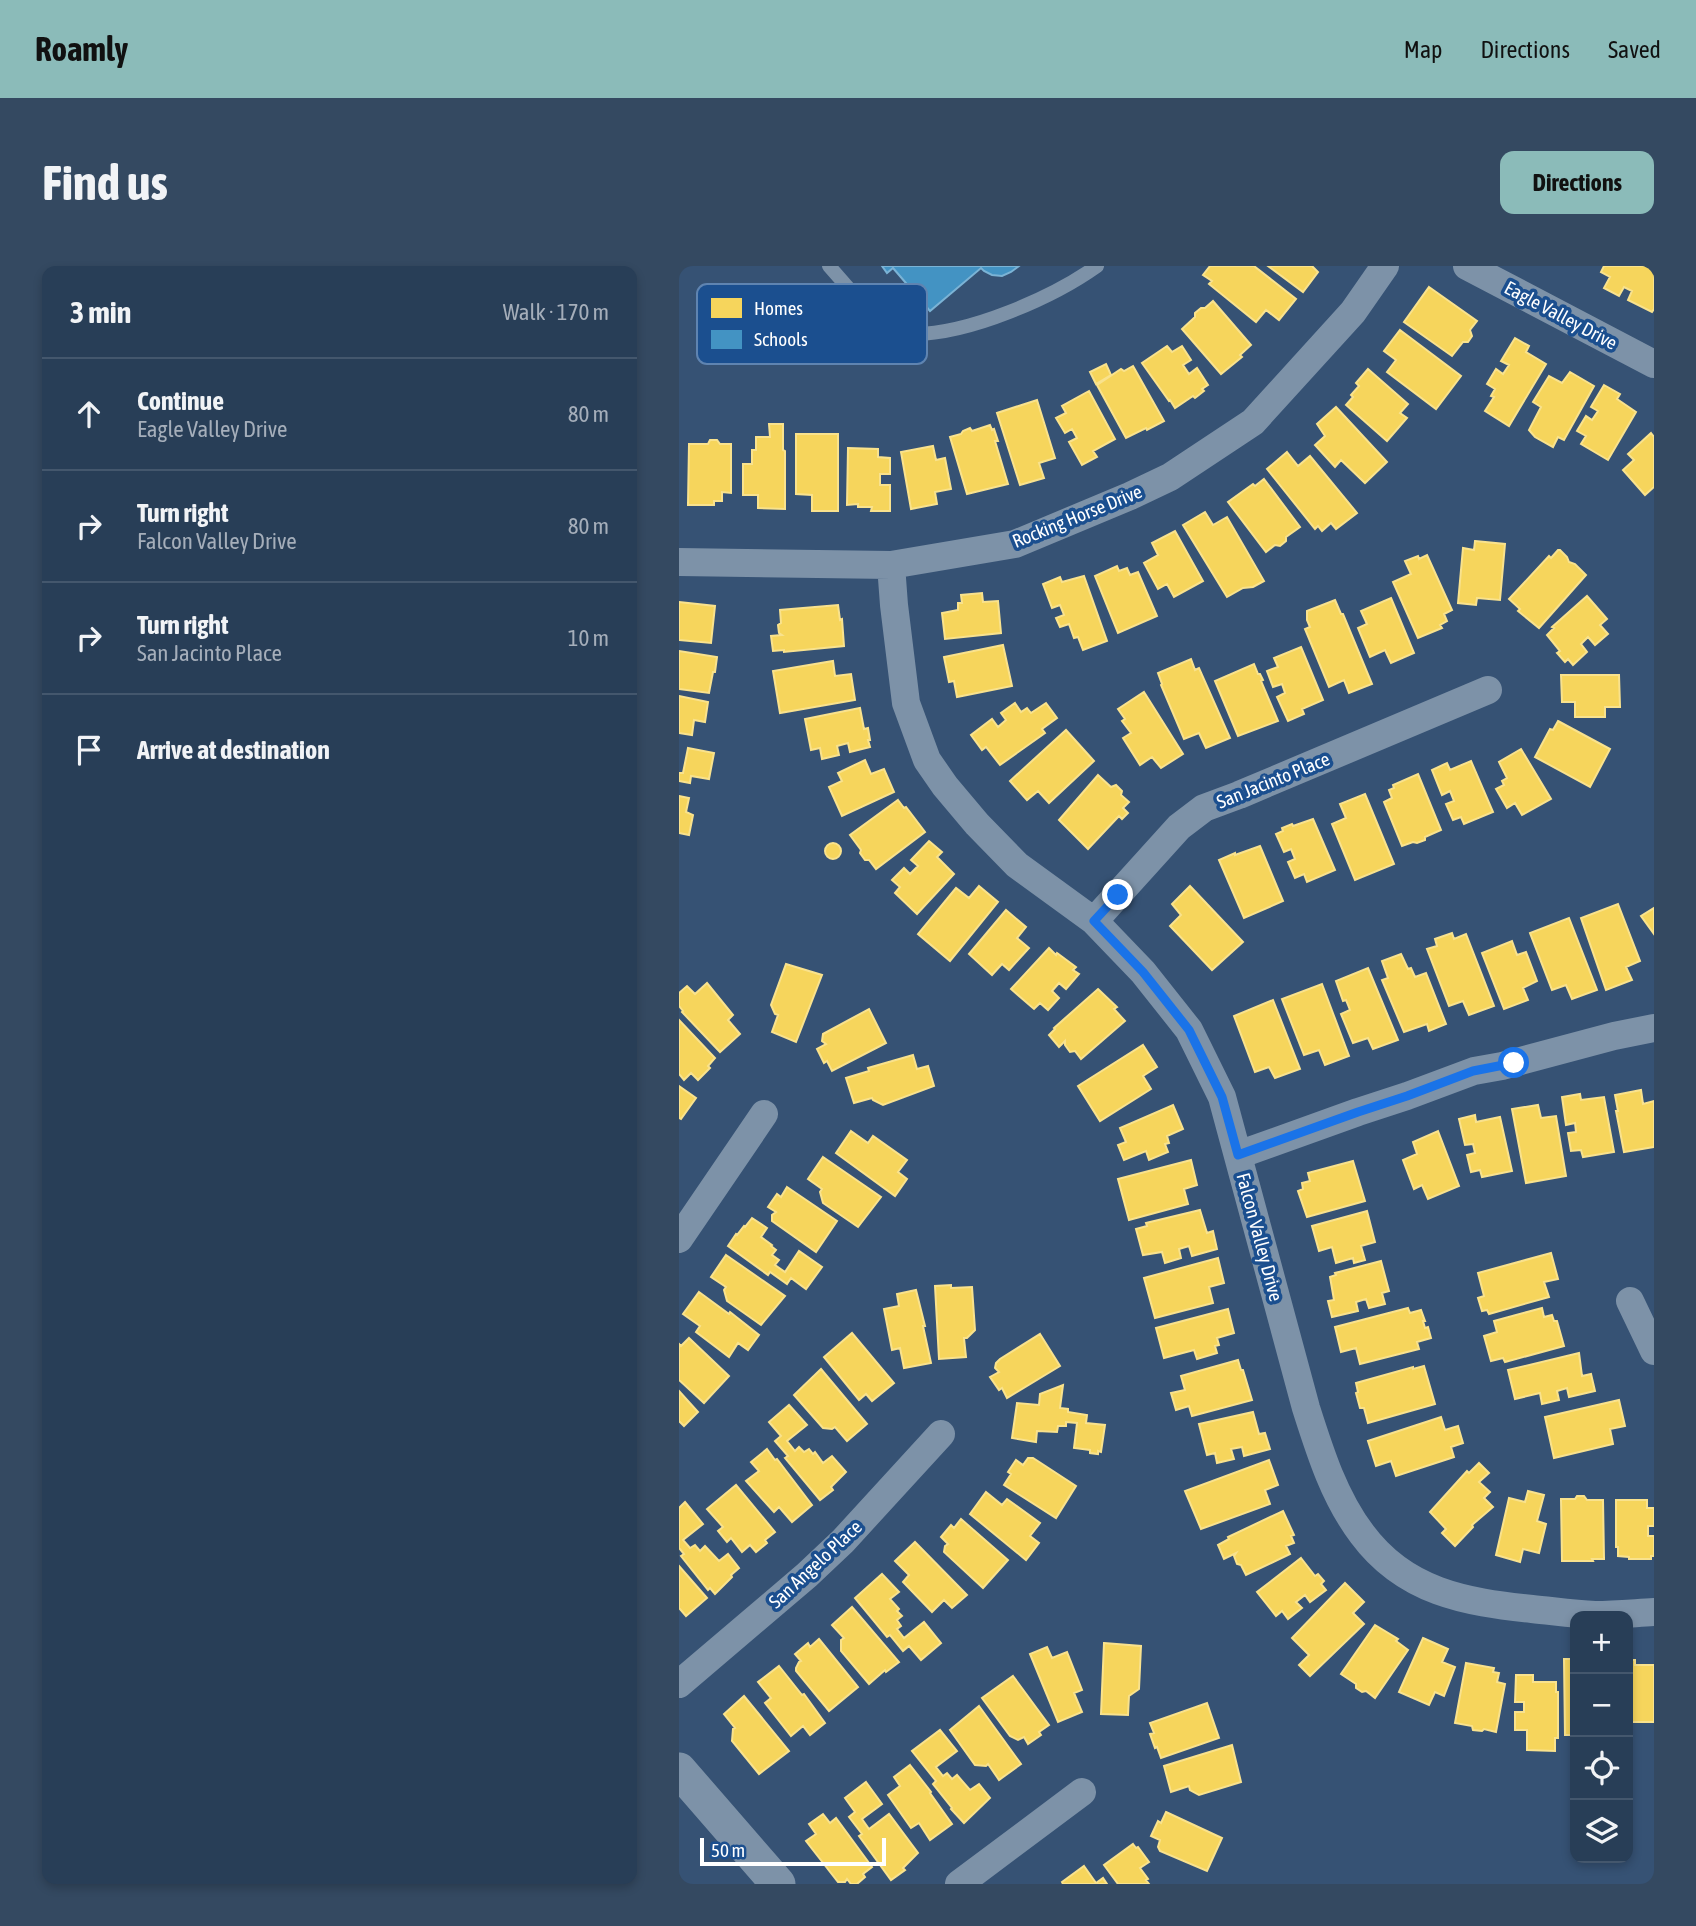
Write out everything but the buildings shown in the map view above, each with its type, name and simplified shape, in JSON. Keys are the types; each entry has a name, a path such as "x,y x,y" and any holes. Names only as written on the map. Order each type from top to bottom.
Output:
{"street":[{"name":"Rocking Horse Drive","path":"679,562 891,565 1015,544 1130,496 1170,477 1253,422 1353,312 1385,266"},
{"name":"Eagle Valley Drive","path":"1467,266 1654,364"},
{"name":"Falcon Valley Drive","path":"891,565 906,703 927,760 977,824 1017,864 1094,921 1143,972 1189,1030 1222,1097 1320,1454 1344,1505 1363,1536 1399,1570 1420,1583 1467,1600 1594,1615 1654,1612"},
{"name":"San Jacinto Place","path":"1094,921 1179,827 1204,807 1239,796 1488,690"},
{"path":"1238,1155 1473,1071 1654,1028"},
{"path":"679,1238 764,1114"},
{"path":"1630,1301 1654,1351"},
{"name":"San Angelo Place","path":"679,1684 843,1541 941,1434"},
{"path":"679,1770 778,1884"},
{"path":"959,1884 1081,1792"}],"lane":[{"path":"829,266 844,284"},
{"path":"927,332 964,327 1021,308 1097,266"}],"route":[{"path":"1118,895 1094,921 1143,972 1189,1030 1222,1097 1238,1155 1473,1071 1514,1063"}]}
